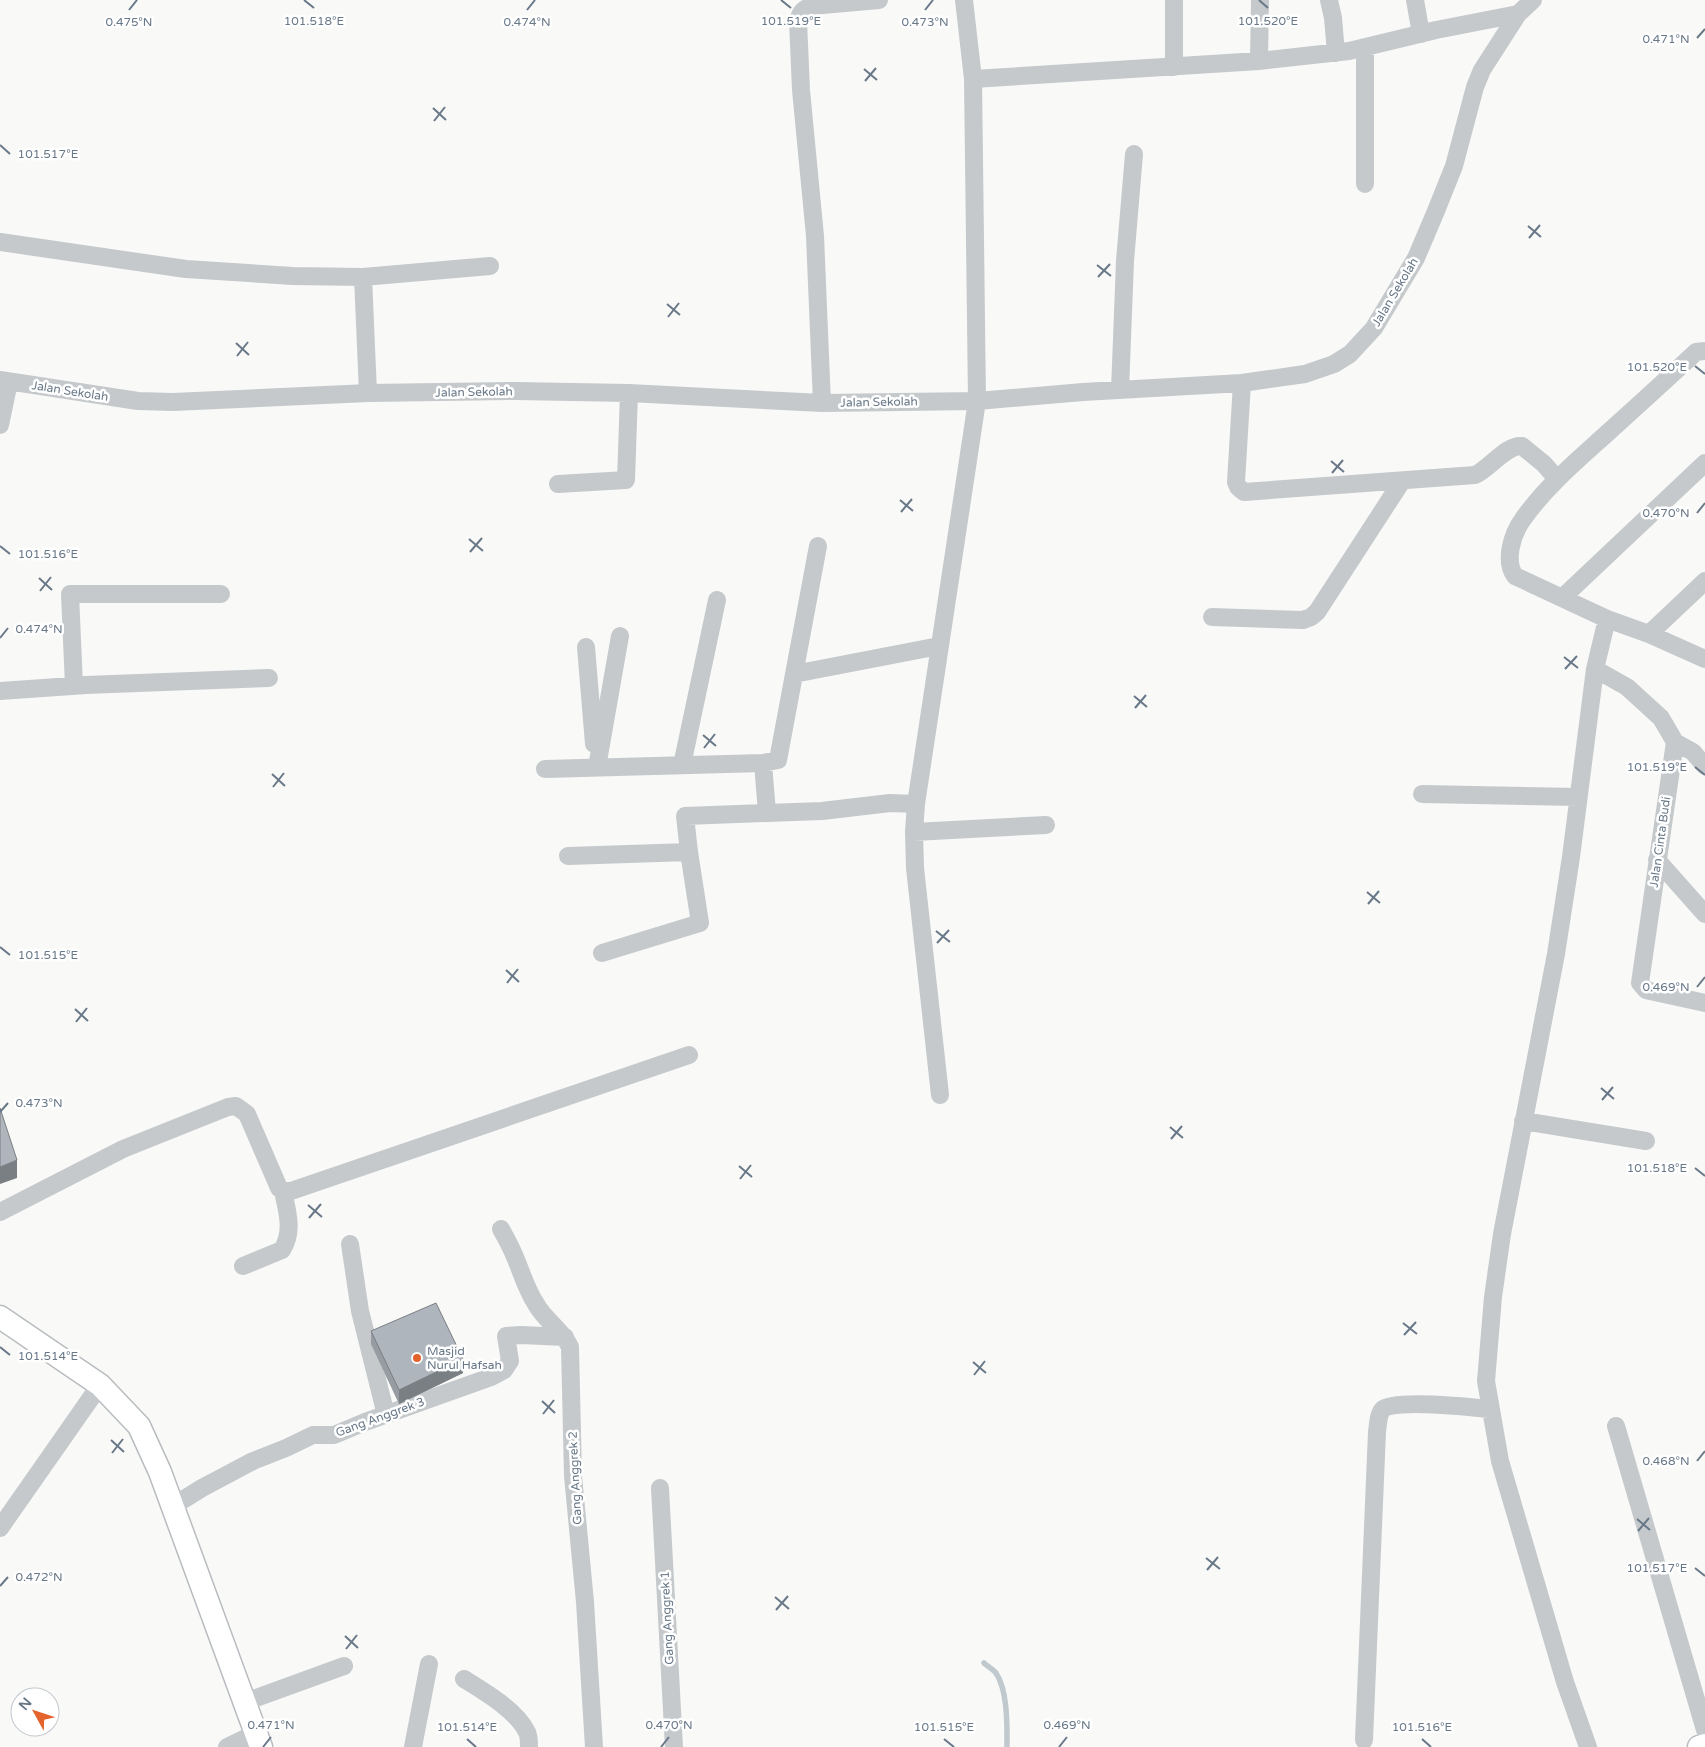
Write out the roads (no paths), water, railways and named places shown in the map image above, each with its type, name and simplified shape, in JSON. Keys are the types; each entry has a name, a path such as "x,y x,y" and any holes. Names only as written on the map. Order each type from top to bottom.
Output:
{"main road":[{"path":"0,1318 100,1385 139,1426 173,1506 259,1740"},
{"path":"1699,1747 1705,1745"}],"street":[{"path":"822,403 815,236 801,90 798,21 800,14 805,8 811,6 879,0"},
{"path":"940,1095 915,868 914,832 916,804 939,646 977,401 973,79 964,0"},
{"path":"1174,0 1174,67"},
{"path":"1259,61 1260,0"},
{"path":"1329,0 1333,18 1336,53"},
{"path":"1414,0 1421,34"},
{"name":"Jalan Sekolah","path":"4,381 138,401 173,402 368,393 516,391 629,393 822,403 977,401 1242,383 1306,374 1334,364 1350,354 1374,328 1416,258 1436,211 1454,166 1475,87 1482,70 1512,10 1533,0"},
{"path":"973,79 1259,61 1336,53 1421,34 1512,10"},
{"path":"1365,47 1365,184"},
{"path":"1120,390 1124,262 1134,154"},
{"path":"0,242 186,269 293,276 363,277 490,266"},
{"path":"363,277 368,393"},
{"path":"1705,351 1696,352 1557,479 1522,520 1516,531 1509,559 1510,569 1515,576 1607,619 1649,634 1705,659"},
{"path":"0,425 4,381"},
{"path":"1242,383 1236,482 1244,492 1475,475 1511,448 1518,445 1522,446 1544,464 1557,479"},
{"path":"558,484 626,480 629,393"},
{"path":"1562,598 1705,463"},
{"path":"1212,617 1303,620 1311,617 1317,612 1402,480"},
{"path":"545,769 763,763 778,760 818,546"},
{"path":"1649,634 1705,581"},
{"path":"74,686 70,594 221,594"},
{"path":"682,765 717,600"},
{"path":"1588,1747 1565,1682 1500,1460 1486,1381 1493,1297 1502,1234 1556,954 1571,857 1595,669 1607,619"},
{"path":"596,767 620,636"},
{"path":"794,674 939,646"},
{"path":"586,647 596,767"},
{"path":"1595,669 1627,687 1660,718 1675,742 1699,756 1705,766"},
{"path":"0,691 269,678"},
{"name":"Jalan Cinta Budi","path":"1675,742 1640,983 1646,990 1705,1002"},
{"path":"763,763 767,813"},
{"path":"1422,794 1578,798"},
{"path":"602,953 700,923 689,852 686,816 822,811 890,803 916,804"},
{"path":"914,832 1046,825"},
{"path":"568,856 689,852"},
{"path":"1657,860 1705,914"},
{"path":"283,1191 292,1191 311,1185 689,1055"},
{"path":"0,1212 123,1149 228,1107 236,1106 246,1114 279,1188 283,1191 290,1229 286,1245 282,1250 244,1266"},
{"path":"1523,1121 1646,1141"},
{"path":"501,1229 536,1305 548,1321 558,1328 565,1337"},
{"path":"350,1244 360,1311 386,1415"},
{"name":"Gang Anggrek 3","path":"173,1506 253,1461 313,1436 334,1435 491,1377 504,1370 510,1361 506,1336 521,1334 565,1337"},
{"name":"Gang Anggrek 2","path":"565,1337 570,1347 573,1476 585,1602 594,1747"},
{"path":"0,1528 100,1385"},
{"path":"1364,1740 1377,1432 1381,1411 1385,1408 1406,1404 1490,1408"},
{"path":"1616,1426 1705,1730"},
{"name":"Gang Anggrek 1","path":"660,1488 674,1747"},
{"path":"413,1747 430,1664"},
{"path":"245,1702 344,1666"},
{"path":"464,1679 487,1693 519,1720 528,1734 529,1747"},
{"path":"227,1747 259,1740"}],"waterway":[{"path":"984,1663 996,1673 1003,1689 1006,1709 1007,1747"}],"place":[{"name":"Masjid Nurul Hafsah","path":"417,1358"}]}
